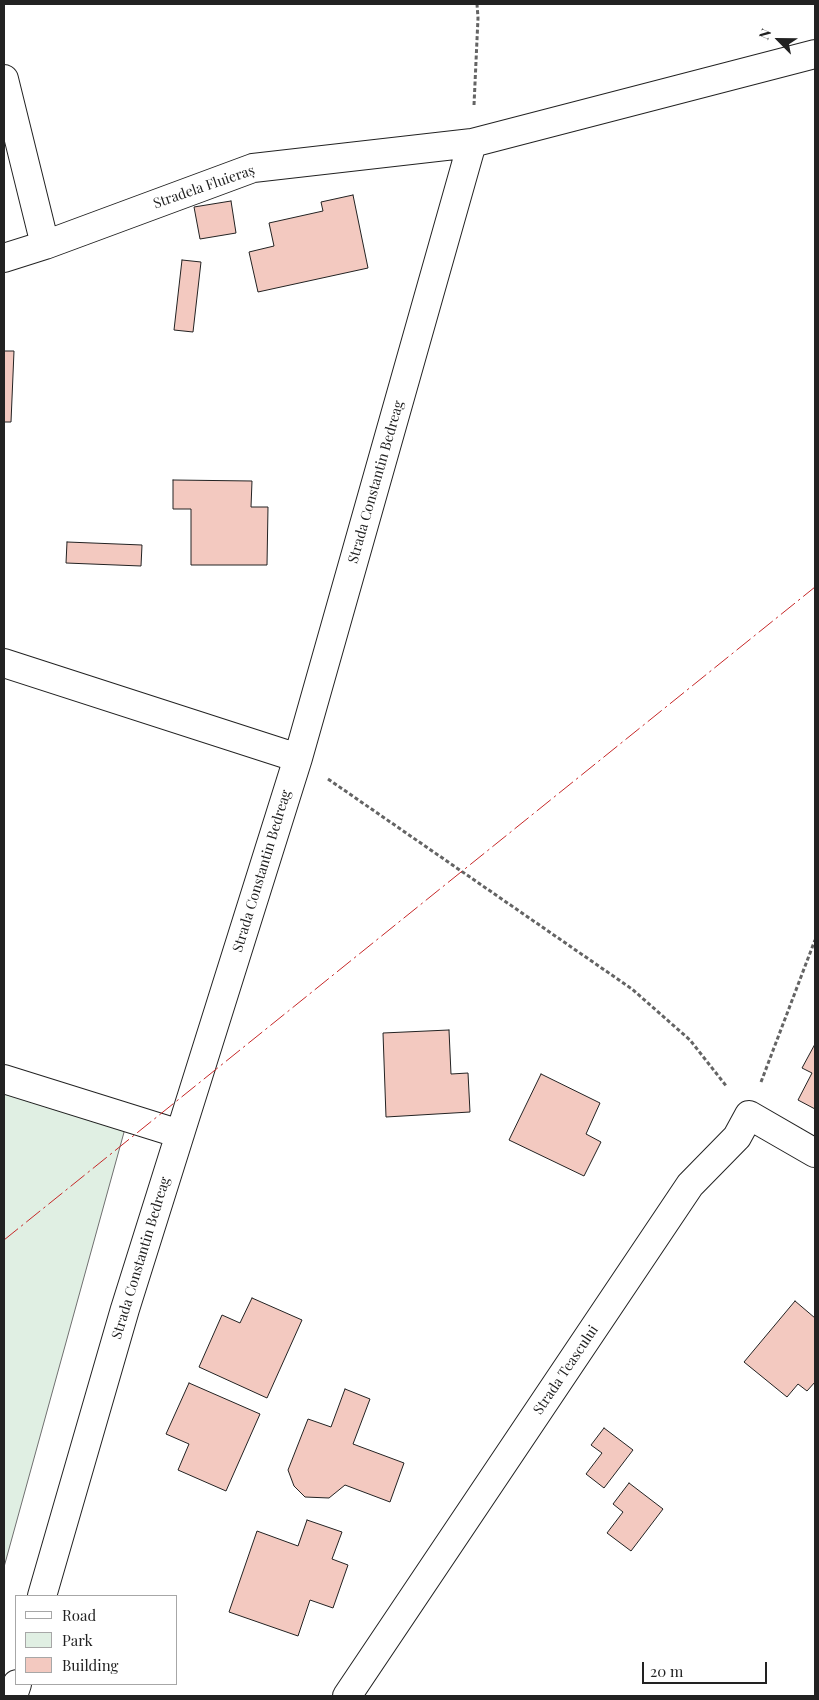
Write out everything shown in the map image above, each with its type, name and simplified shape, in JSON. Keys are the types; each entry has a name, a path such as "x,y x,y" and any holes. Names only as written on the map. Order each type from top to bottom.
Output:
{"street":[{"name":"Stradela Fluieraș","path":"4,258 45,245 253,168 472,143 815,54"},
{"path":"4,79 45,245"},
{"name":"Strada Constantin Bedreag","path":"42,1595 125,1310 298,758 472,143"},
{"path":"4,663 298,758"},
{"path":"4,1079 180,1134"},
{"path":"749,1115 815,1154"},
{"name":"Strada Teascului","path":"347,1696 690,1185 737,1137 749,1115"}],"path":[{"path":"472,143 478,18 477,4"},
{"path":"298,758 632,989 690,1040 749,1115"},
{"path":"749,1115 815,940"}],"green space":[{"path":"4,1091 126,1125 4,1567"}],"building":[{"path":"353,195 368,268 258,292 249,252 274,246 269,223 323,211 321,202"},
{"path":"231,201 236,233 200,239 194,207"},
{"path":"182,260 201,262 193,332 174,330"},
{"path":"4,351 14,351 11,422 4,422"},
{"path":"173,480 252,481 251,507 268,507 267,565 191,565 191,509 173,509"},
{"path":"67,542 142,545 141,566 66,563"},
{"path":"449,1030 451,1074 468,1073 470,1112 386,1117 383,1033"},
{"path":"815,1044 815,1109 798,1100 812,1073 802,1068"},
{"path":"541,1074 600,1103 586,1134 601,1142 584,1176 509,1140"},
{"path":"252,1298 302,1320 267,1398 199,1367 222,1315 240,1323"},
{"path":"795,1301 815,1318 815,1382 807,1391 798,1384 787,1397 744,1362"},
{"path":"189,1383 260,1414 226,1491 178,1470 189,1444 166,1434"},
{"path":"345,1389 370,1399 353,1444 404,1463 390,1502 345,1485 329,1498 305,1497 294,1486 288,1470 308,1419 331,1427"},
{"path":"604,1428 633,1450 604,1488 586,1474 602,1453 591,1445"},
{"path":"629,1483 663,1509 631,1551 607,1533 623,1512 613,1504"},
{"path":"307,1520 342,1532 332,1559 348,1565 333,1608 310,1600 298,1636 229,1612 257,1531 298,1546"}],"power":[{"path":"4,1240 815,587"}]}
